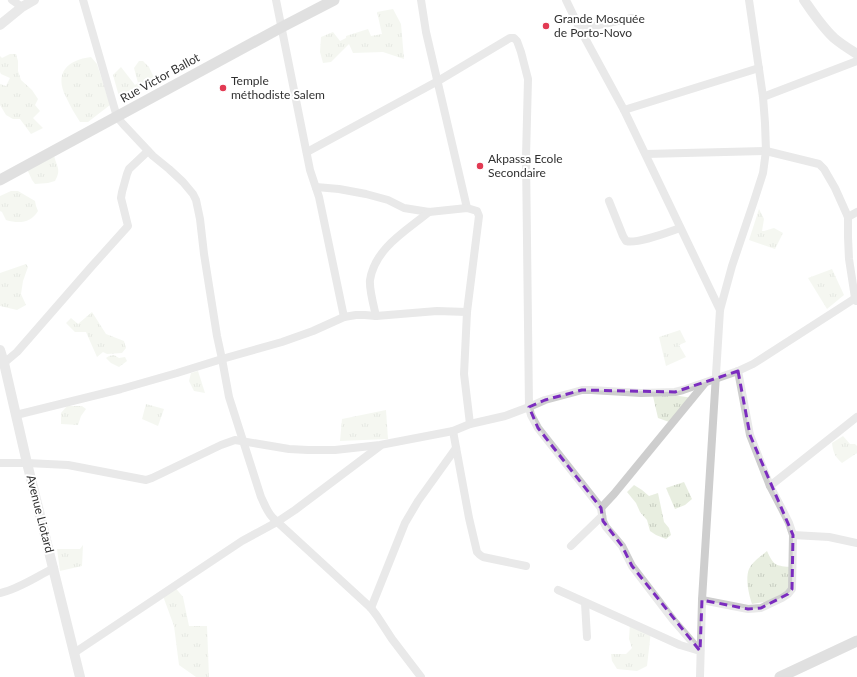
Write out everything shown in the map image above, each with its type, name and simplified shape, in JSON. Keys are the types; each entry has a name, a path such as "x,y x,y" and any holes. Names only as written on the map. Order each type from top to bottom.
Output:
{"main road":[{"name":"Rue Victor Ballot","path":"0,180 282,26 334,0"},
{"path":"780,677 857,641"}],"street":[{"path":"12,0 22,7"},
{"path":"0,25 22,7 34,0"},
{"path":"83,0 117,117 148,152 183,182 196,200 217,336 229,397 266,509 277,522 371,608 421,677"},
{"path":"276,0 310,170 319,197 344,317"},
{"path":"421,0 426,32 466,208"},
{"path":"566,0 646,154 720,310"},
{"path":"700,677 702,600 720,310 732,266 763,173 766,151 763,97 749,0"},
{"path":"804,0 832,37 857,54"},
{"path":"580,29 632,18"},
{"path":"307,152 438,81 510,38 514,38 517,41 522,52 528,79 526,165 529,407 531,415 538,428 602,512 603,521 606,527 622,546 632,566 674,621 700,651"},
{"path":"763,97 857,61"},
{"path":"624,110 759,68"},
{"path":"0,463 27,462 68,465 146,480 235,440 289,449 308,450 335,450 380,446 453,431 470,424 505,416 545,400 582,390 641,393 683,390 738,372 780,348 856,300 849,259 848,217 836,188 824,168 819,164 766,151 646,154"},
{"path":"4,364 17,352 128,226 121,198 125,180 129,169 148,152"},
{"path":"316,187 339,189 366,194 388,200 404,208 429,212 466,208 477,210 479,216 467,312 464,374 470,424"},
{"path":"609,201 626,241 630,242 656,237 680,228"},
{"path":"376,316 370,280 379,257 394,239 429,212"},
{"path":"848,217 857,212"},
{"path":"16,415 121,389 282,342 313,331 344,317 356,315 376,316 437,311 467,312"},
{"name":"Avenue Liotard","path":"0,350 80,677"},
{"path":"702,600 748,609 761,608 782,598 788,594 792,588 793,536 782,508 770,486 750,435 738,372"},
{"path":"571,546 602,512 614,494 706,383"},
{"path":"770,486 857,417"},
{"path":"453,431 469,518 478,552 483,557 526,566"},
{"path":"74,653 236,545 296,510 380,446"},
{"path":"371,608 405,523 418,501 456,448"},
{"path":"793,536 829,537 857,543"},
{"path":"0,593 15,588 54,568"},
{"path":"558,590 680,645 700,651"},
{"path":"585,602 587,637"}],"highlighted area":[{"path":"738,371 750,435 793,535 792,589 788,594 761,608 748,609 702,600 700,651 632,566 622,546 603,521 601,508 538,428 529,407 545,400 582,390 675,392"}],"green space":[{"path":"393,9 401,24 404,59 383,52 353,53 349,44 331,62 323,63 320,52 321,37 333,32 340,41 346,38 346,36 368,29 371,36 382,34 377,12"},
{"path":"10,54 16,54 18,71 21,80 32,90 38,99 35,105 40,111 33,118 43,128 31,134 20,119 13,119 6,115 0,105 0,84 6,86 10,78 1,74 0,72 0,56 2,58"},
{"path":"91,57 97,64 110,105 88,122 80,122 69,104 63,89 61,81 62,75 65,69 75,61"},
{"path":"139,61 143,61 149,67 156,82 120,100 113,75 121,67 135,85 138,83 134,68"},
{"path":"54,155 58,168 55,181 35,184 27,169"},
{"path":"11,191 18,191 35,201 38,211 32,218 24,222 6,220 0,211 0,196"},
{"path":"759,209 764,219 762,231 774,228 783,233 775,249 749,240"},
{"path":"26,264 28,267 23,281 21,294 26,305 17,310 0,306 0,273"},
{"path":"832,269 844,295 827,309 808,278"},
{"path":"92,312 106,334 124,341 126,348 122,353 107,354 103,352 97,357 86,332 75,332 66,323 71,318 78,324"},
{"path":"680,330 686,342 679,345 686,357 666,366 659,337"},
{"path":"114,355 119,358 125,357 127,361 119,367 111,363 106,358"},
{"path":"198,371 205,393 194,391 189,381 191,373"},
{"path":"652,392 693,398 672,423 658,418"},
{"path":"146,404 164,409 158,426 142,419"},
{"path":"67,406 82,406 86,409 81,416 78,425 61,424 61,413"},
{"path":"386,410 388,439 340,441 342,419"},
{"path":"843,436 850,444 855,444 857,446 857,453 842,463 835,454 832,443"},
{"path":"684,482 692,499 685,505 675,509 666,488"},
{"path":"634,485 649,496 658,493 664,522 669,528 671,535 666,539 650,531 647,520 627,492"},
{"path":"83,545 82,566 60,571 57,549 80,549"},
{"path":"767,551 776,564 792,567 792,589 769,601 752,604 747,577 749,569 757,559"},
{"path":"174,586 183,597 189,626 207,626 209,677 196,677 179,665 174,626 163,596"},
{"path":"630,623 651,631 647,666 637,671 617,669 612,661 611,654 626,654 632,648 629,639"}],"place":[{"name":"Grande Mosquée de Porto-Novo","path":"546,26"},
{"name":"Temple méthodiste Salem","path":"223,88"},
{"name":"Akpassa Ecole Secondaire","path":"480,166"}]}
